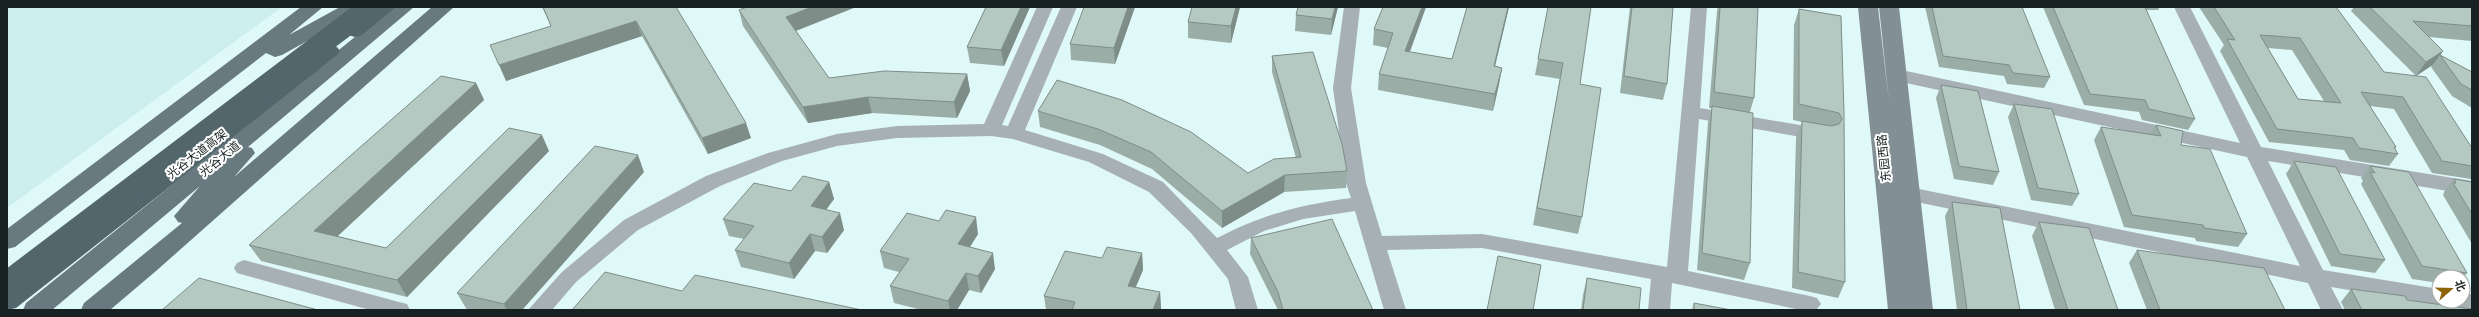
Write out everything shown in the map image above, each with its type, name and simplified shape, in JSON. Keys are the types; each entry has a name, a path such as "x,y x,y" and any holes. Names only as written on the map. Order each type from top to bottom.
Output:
{"highway":[{"name":"光谷大道高架","path":"7,282 370,7"},
{"name":"光谷大道高架","path":"7,302 386,7"}],"main road":[{"path":"7,241 314,7"},
{"path":"194,98 355,7"},
{"path":"7,289 65,244 355,7"},
{"name":"光谷大道","path":"35,310 404,7"},
{"path":"93,310 444,7"},
{"name":"东园西路","path":"1868,7 1900,310"},
{"name":"东园西路","path":"1889,7 1921,310"},
{"path":"122,286 302,91"}],"street":[{"path":"991,130 1045,7"},
{"path":"1014,133 1069,7"},
{"path":"1352,7 1342,88 1356,183 1395,310"},
{"path":"1660,310 1669,274 1690,112 1699,7"},
{"path":"2182,7 2332,310"},
{"path":"1896,75 2254,152 2472,188"},
{"path":"1690,112 1825,136"},
{"path":"539,310 569,277 631,225 713,181 775,157 837,140 897,132 991,130 1014,133 1096,158 1156,187 1198,228 1238,277 1247,310"},
{"path":"1909,194 2316,277 2431,296"},
{"path":"1214,248 1257,226 1302,212 1362,203"},
{"path":"1374,243 1482,241 1669,274 1810,304"},
{"path":"244,268 399,310"}],"shaded area":[{"path":"7,7 282,7 7,208"}],"building":[{"path":"543,7 676,7 746,123 702,138 636,21 499,65 490,45 551,26"},
{"path":"747,7 812,7 786,17 829,78 884,71 967,74 954,102 868,97 803,107 739,10"},
{"path":"986,7 1021,7 1001,50 967,47"},
{"path":"1084,7 1128,7 1114,48 1070,44"},
{"path":"1192,7 1236,7 1231,26 1188,22"},
{"path":"1298,7 1335,7 1332,19 1296,15"},
{"path":"1383,7 1422,7 1405,51 1452,59 1467,7 1508,7 1494,66 1502,68 1495,94 1379,74 1393,33 1374,29"},
{"path":"1548,7 1591,7 1580,84 1601,88 1582,217 1537,208 1563,63 1538,59"},
{"path":"1632,7 1673,7 1667,84 1624,76"},
{"path":"1720,7 1758,7 1754,98 1714,92"},
{"path":"1932,7 2022,7 2050,77 2013,73 2009,65 1943,56"},
{"path":"2053,7 2145,7 2195,119 2149,109 2145,100 2090,94"},
{"path":"2214,7 2336,7 2384,72 2426,77 2472,148 2472,166 2442,161 2403,97 2361,92 2396,147 2394,147 2398,154 2359,148 2353,138 2277,129 2227,39 2235,40","holes":["2260,35 2300,38 2341,103 2298,99"]},
{"path":"2370,7 2472,7 2472,26 2413,21 2443,51 2426,62"},
{"path":"1799,9 1841,16 1844,112 1845,282 1798,272 1802,121 1831,126 1839,124 1842,119 1839,113 1799,104"},
{"path":"1313,52 1342,144 1347,171 1285,175 1222,211 1151,152 1098,129 1038,111 1057,80 1122,100 1191,132 1248,173 1274,159 1301,157 1272,56"},
{"path":"2440,55 2472,72 2472,90 2461,84"},
{"path":"441,76 476,83 314,231 386,248 509,128 542,135 397,280 249,245"},
{"path":"1941,85 1978,91 1999,172 1959,166"},
{"path":"2014,104 2052,109 2079,194 2038,188"},
{"path":"1712,106 1753,113 1750,263 1702,253"},
{"path":"2156,125 2183,131 2181,145 2210,149 2247,234 2204,228 2203,225 2132,215 2101,127 2161,136"},
{"path":"595,146 638,155 504,304 457,293"},
{"path":"2294,161 2336,167 2385,260 2340,254"},
{"path":"2370,166 2409,172 2465,269 2441,269 2422,266 2370,172 2375,173"},
{"path":"803,176 829,182 811,206 840,213 822,237 810,234 789,263 735,250 754,226 723,219 754,183 791,191"},
{"path":"2454,179 2472,182 2472,214 2453,183 2456,183"},
{"path":"1952,202 2000,208 2020,310 1967,310"},
{"path":"946,210 976,217 958,244 993,253 978,276 966,273 948,301 890,286 909,259 880,251 907,213 939,221"},
{"path":"1332,219 1373,310 1283,310 1278,292 1251,238"},
{"path":"2039,222 2089,228 2118,310 2068,310"},
{"path":"1107,247 1142,253 1128,286 1160,292 1153,310 1072,310 1075,302 1044,296 1065,251 1102,258"},
{"path":"2137,250 2264,268 2285,310 2160,310"},
{"path":"1498,256 1541,265 1533,310 1487,310"},
{"path":"605,272 682,291 695,275 862,310 572,310"},
{"path":"199,278 318,310 162,310"},
{"path":"1587,278 1641,288 1639,310 1583,310"},
{"path":"2351,289 2405,296 2407,300 2431,303 2431,309 2472,309 2472,310 2362,310"},
{"path":"1694,303 1731,310 1694,310"}]}
